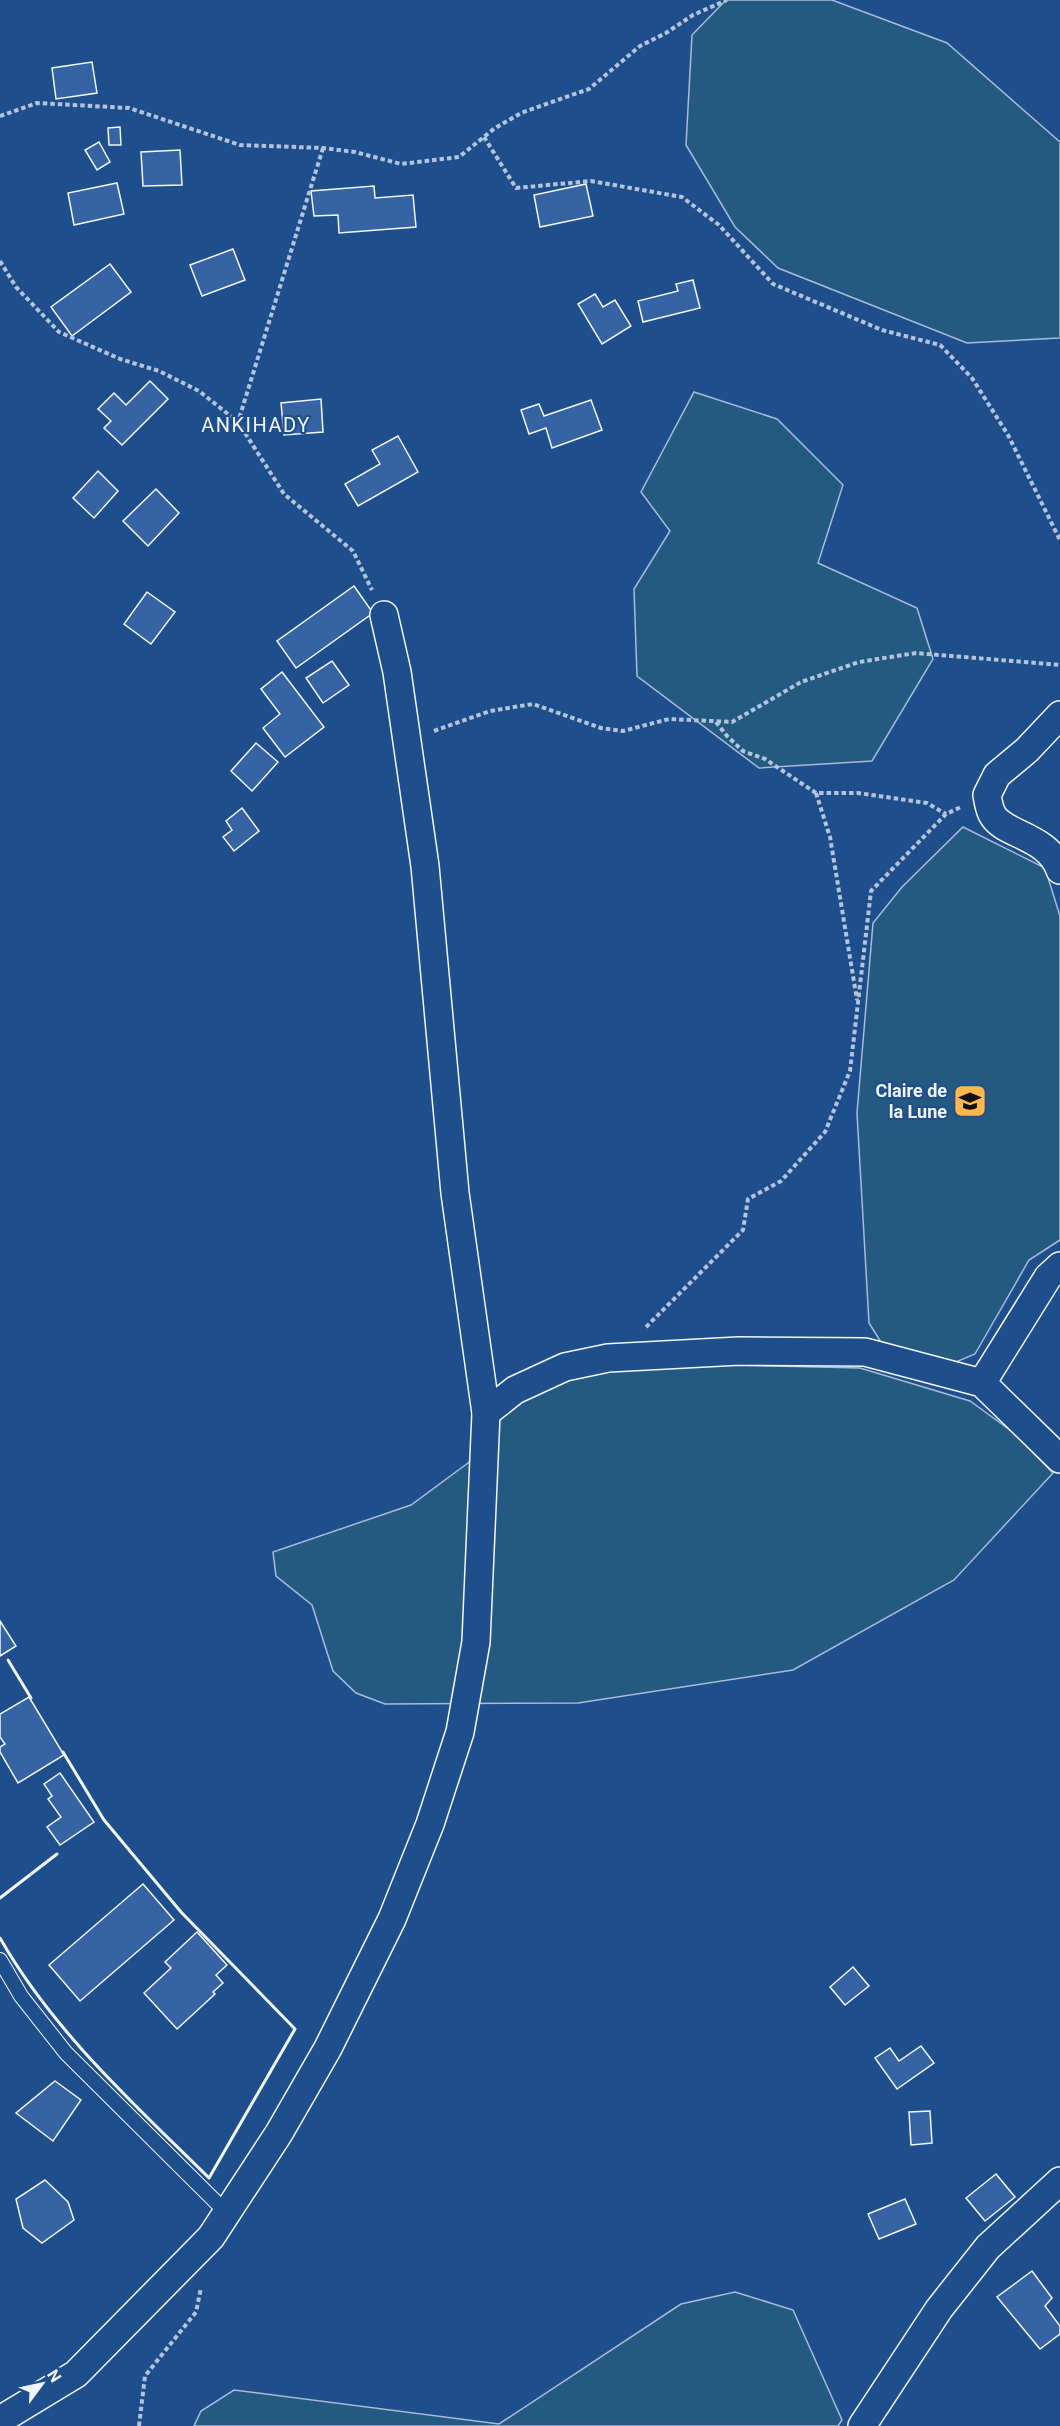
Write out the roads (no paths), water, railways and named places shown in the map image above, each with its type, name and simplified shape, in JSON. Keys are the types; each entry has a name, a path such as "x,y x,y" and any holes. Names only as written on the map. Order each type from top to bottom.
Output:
{"street":[{"path":"0,2420 76,2374 210,2237 279,2133 322,2058 392,1919 430,1824 460,1732 476,1642 486,1413 455,1193 425,866 398,672 384,615"},
{"path":"1060,715 1027,750 997,775 987,795 992,816 1038,843 1056,858 1060,870"},
{"path":"982,1383 1048,1277 1060,1266"},
{"path":"486,1413 515,1390 565,1367 620,1357 739,1350 865,1352 982,1383 1060,1459"},
{"path":"862,2426 939,2309 988,2247 1060,2181"}],"lane":[{"path":"0,1960 21,1996 66,2053 226,2212"}],"place":[{"name":"Claire de la Lune","path":"970,1101"}],"district":[{"name":"ANKIHADY","path":"256,425"}]}
